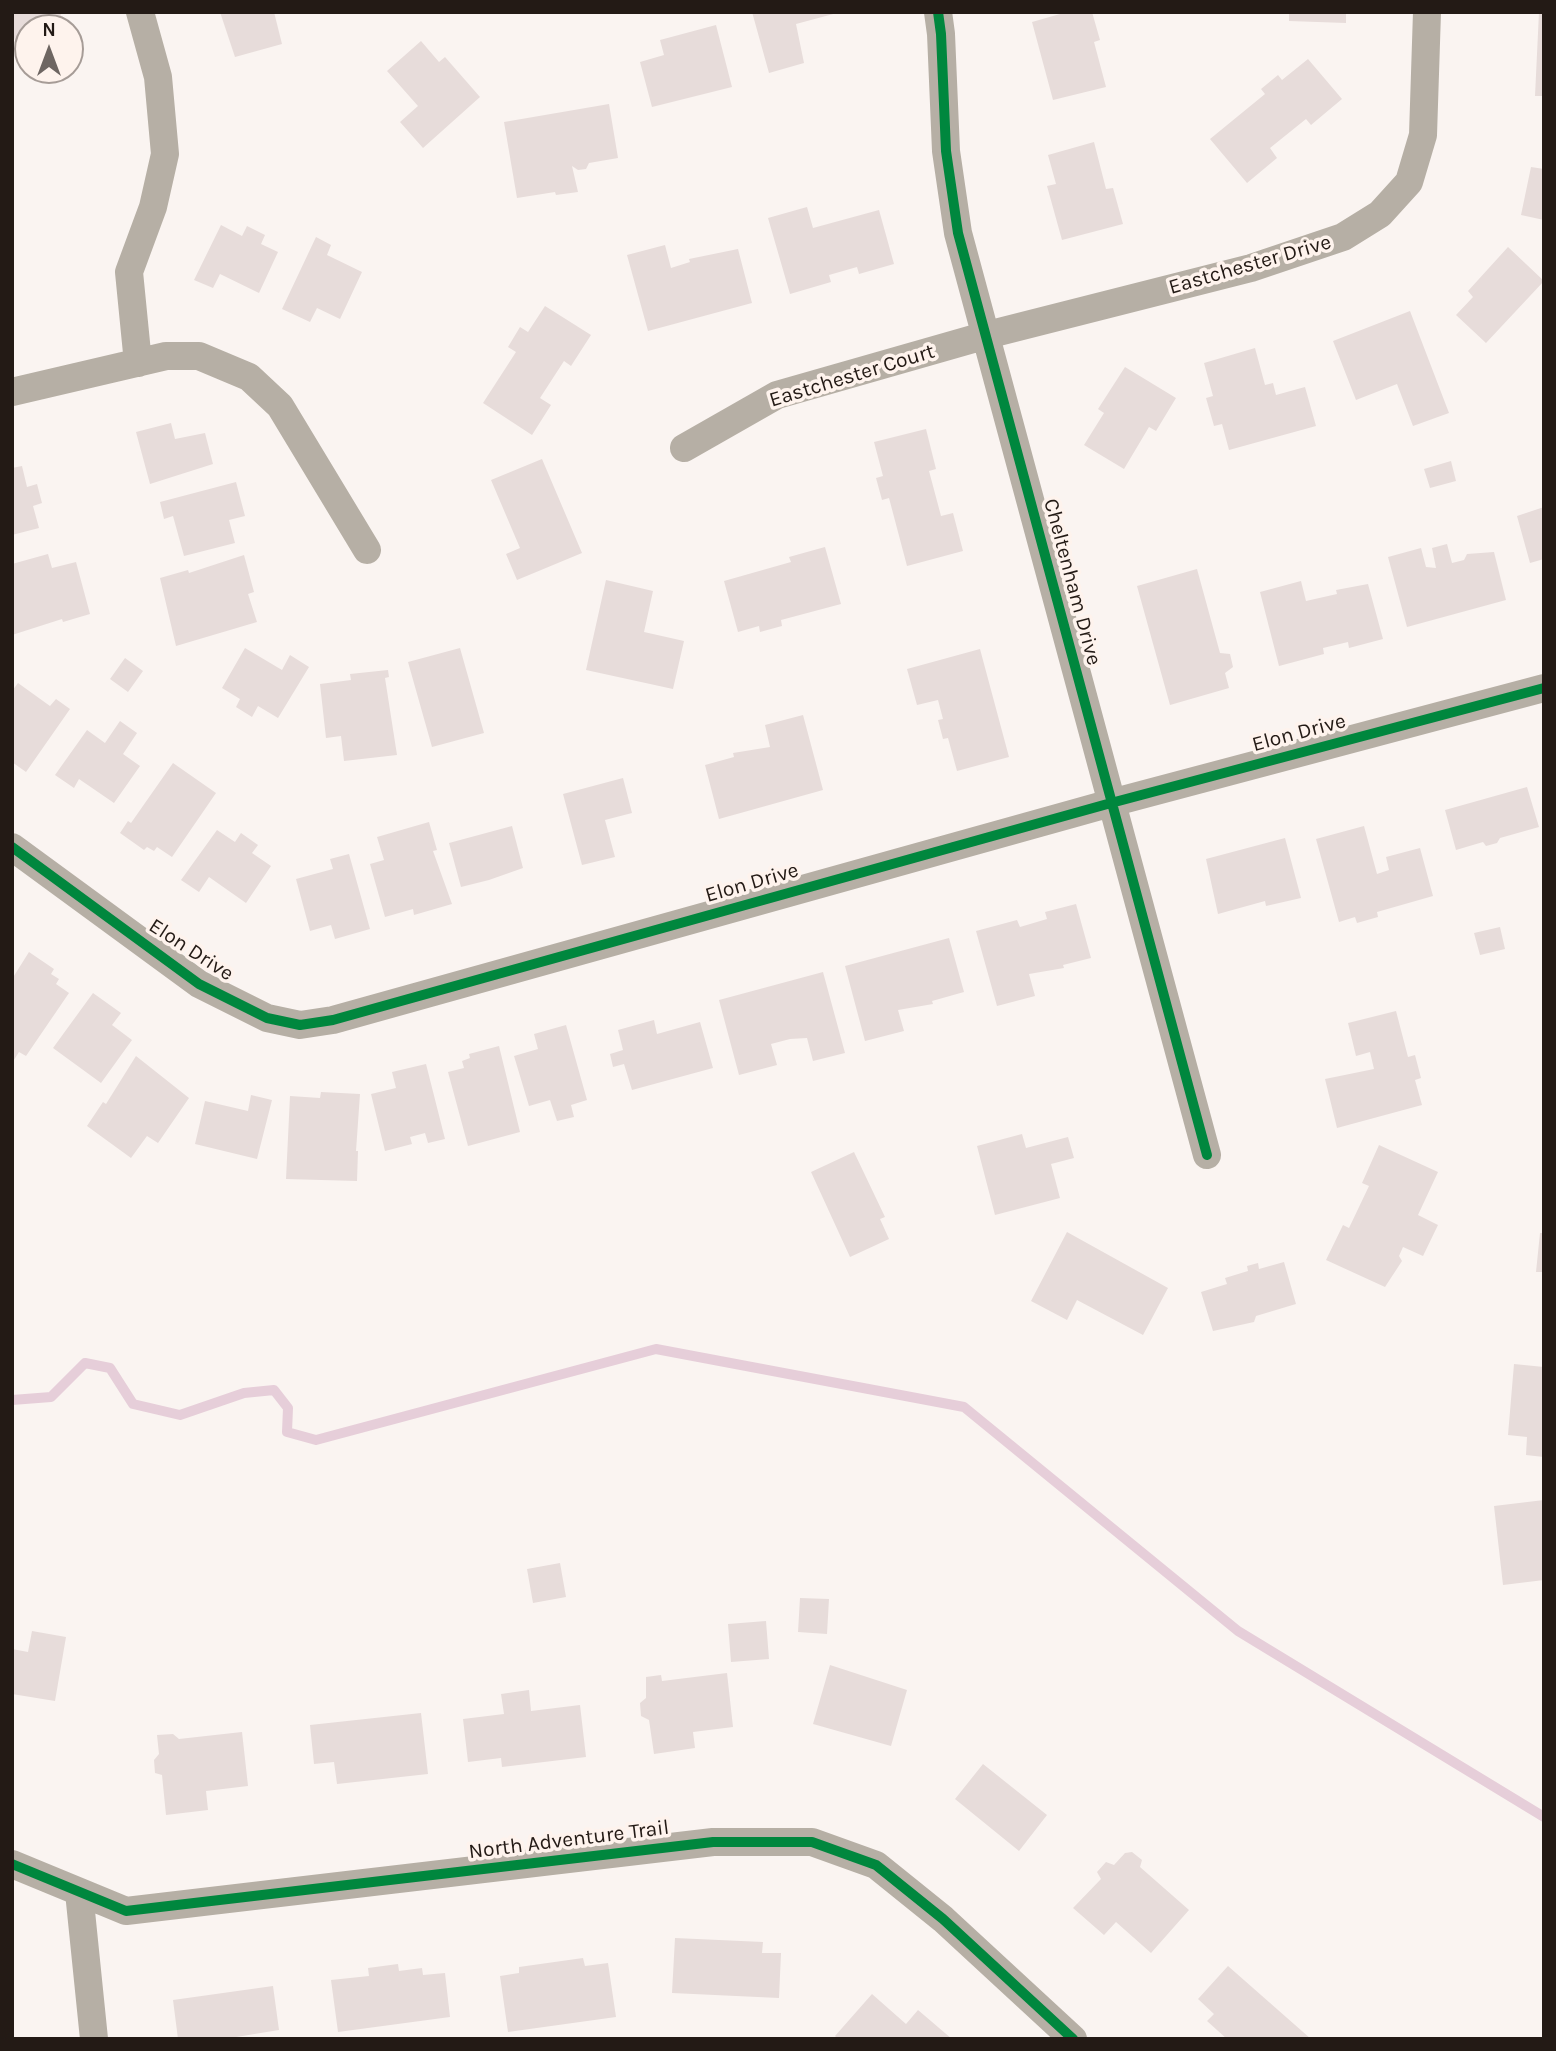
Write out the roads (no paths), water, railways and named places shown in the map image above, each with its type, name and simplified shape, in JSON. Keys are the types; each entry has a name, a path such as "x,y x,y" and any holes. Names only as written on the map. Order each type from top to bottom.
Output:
{"street":[{"path":"138,363 129,272 153,207 165,154 158,77 140,12"},
{"name":"Cheltenham Drive","path":"938,12 946,151 956,219 1207,1155"},
{"name":"Eastchester Drive","path":"987,335 1251,268 1343,237 1380,214 1409,182 1423,135 1427,12"},
{"name":"Eastchester Court","path":"684,448 777,395 987,335"},
{"path":"12,392 166,356 199,356 249,377 280,406 367,550"},
{"name":"Elon Drive","path":"12,847 199,984 267,1017 300,1025 333,1020 1111,803 1544,688"},
{"name":"North Adventure Trail","path":"12,1864 126,1911 713,1842 812,1842 876,1865 943,1919 1073,2039"},
{"path":"79,1892 94,2039"}],"waterway":[{"path":"12,1400 51,1397 85,1363 110,1368 133,1404 180,1415 244,1393 274,1390 288,1408 287,1432 316,1440 656,1349 964,1407 1238,1631 1544,1817"}]}
